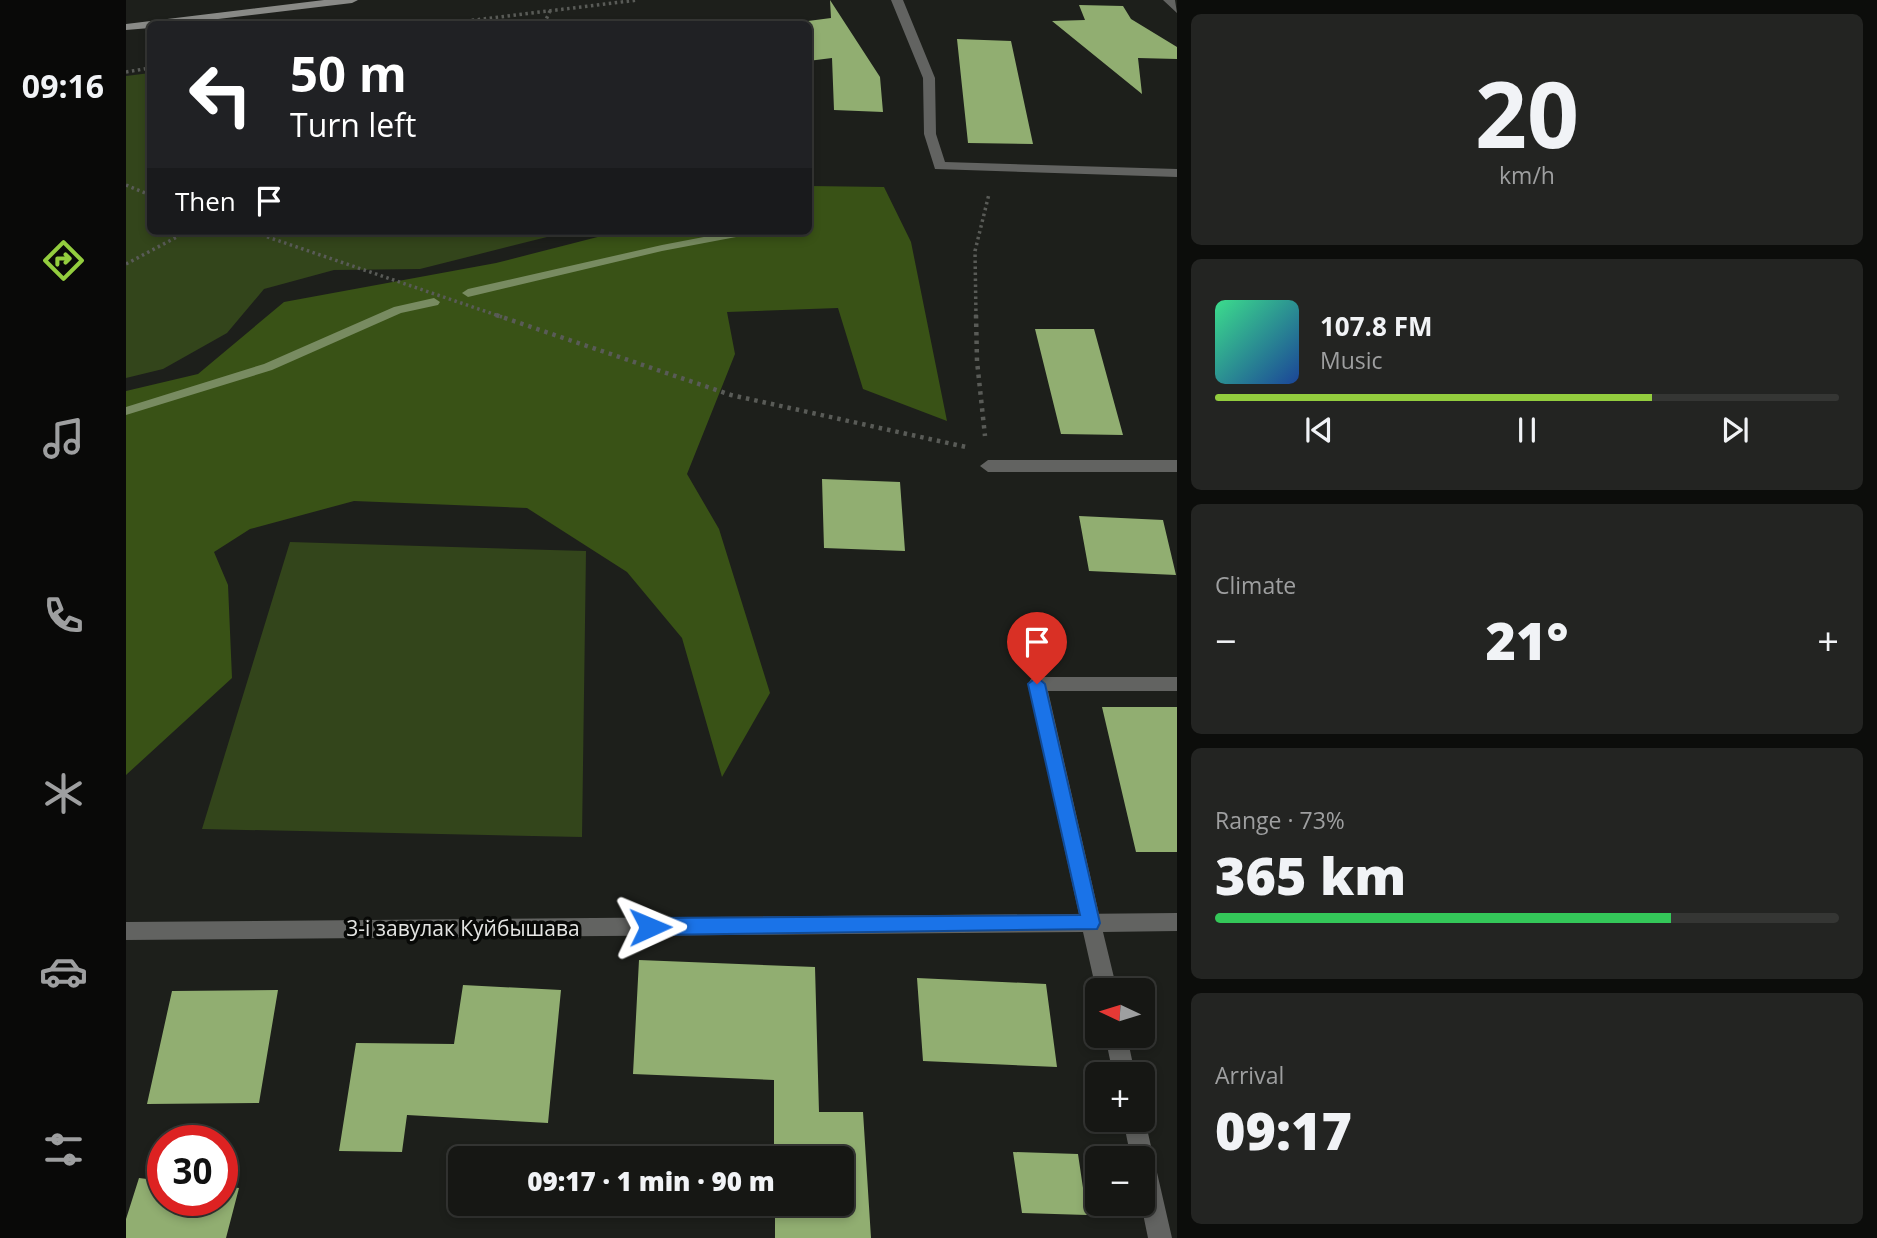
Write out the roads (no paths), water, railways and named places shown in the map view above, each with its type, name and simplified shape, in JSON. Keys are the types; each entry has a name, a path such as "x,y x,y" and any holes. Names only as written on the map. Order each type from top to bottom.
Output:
{"main road":[{"path":"176,21 352,0"},
{"path":"126,27 147,24"}],"street":[{"path":"897,0 929,78 930,134 940,166 995,170 1177,173"},
{"path":"1169,0 1177,10"},
{"path":"988,459 1177,466"},
{"path":"1102,978 1037,684 1177,684"},
{"name":"3-і завулак Куйбышава","path":"126,931 1177,922"},
{"path":"1155,1215 1160,1238"}],"waterway":[{"path":"468,293 662,248 731,235"},
{"path":"126,411 268,367 398,310 434,302"}]}
